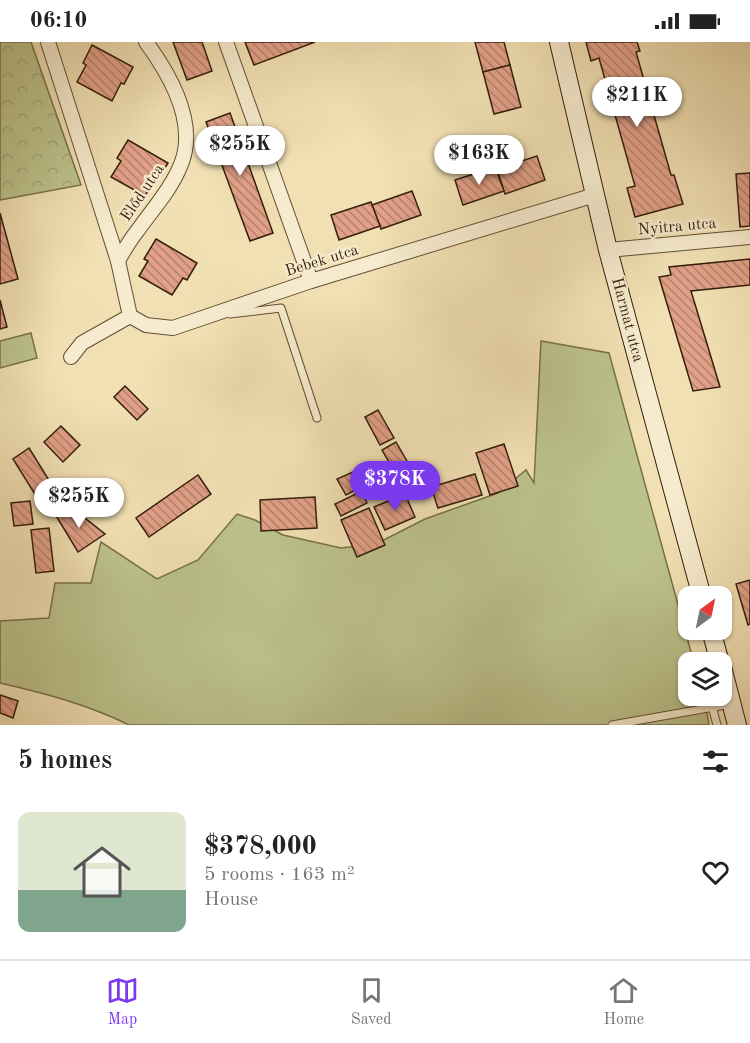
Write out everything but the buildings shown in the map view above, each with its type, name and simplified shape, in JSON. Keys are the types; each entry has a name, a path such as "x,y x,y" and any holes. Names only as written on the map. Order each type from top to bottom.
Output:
{"street":[{"name":"Előd utca","path":"48,42 118,261 130,316"},
{"name":"Előd utca","path":"118,261 169,187 180,168 186,147 186,122 180,104 158,58 146,42"},
{"path":"226,42 311,282"},
{"name":"Harmat utca","path":"559,42 608,250 699,586"},
{"name":"Bebek utca","path":"130,316 146,325 173,327 595,195"},
{"name":"Nyitra utca","path":"608,250 750,237"},
{"path":"71,357 82,343 130,316"},
{"path":"732,704 737,725"}],"lane":[{"path":"201,318 281,308 317,418"},
{"path":"612,725 712,706 717,725"}],"green space":[{"path":"0,42 31,42 81,185 0,200"},
{"path":"31,333 37,358 0,368 0,341"},
{"path":"541,341 609,353 678,605 678,640 688,640 691,652 678,652 678,706 706,706 709,725 129,725 66,700 0,683 0,621 49,618 55,583 91,583 101,542 157,579 198,560 237,514 255,520 283,535 341,548 376,544 425,519 498,493 526,470 534,483"}]}
